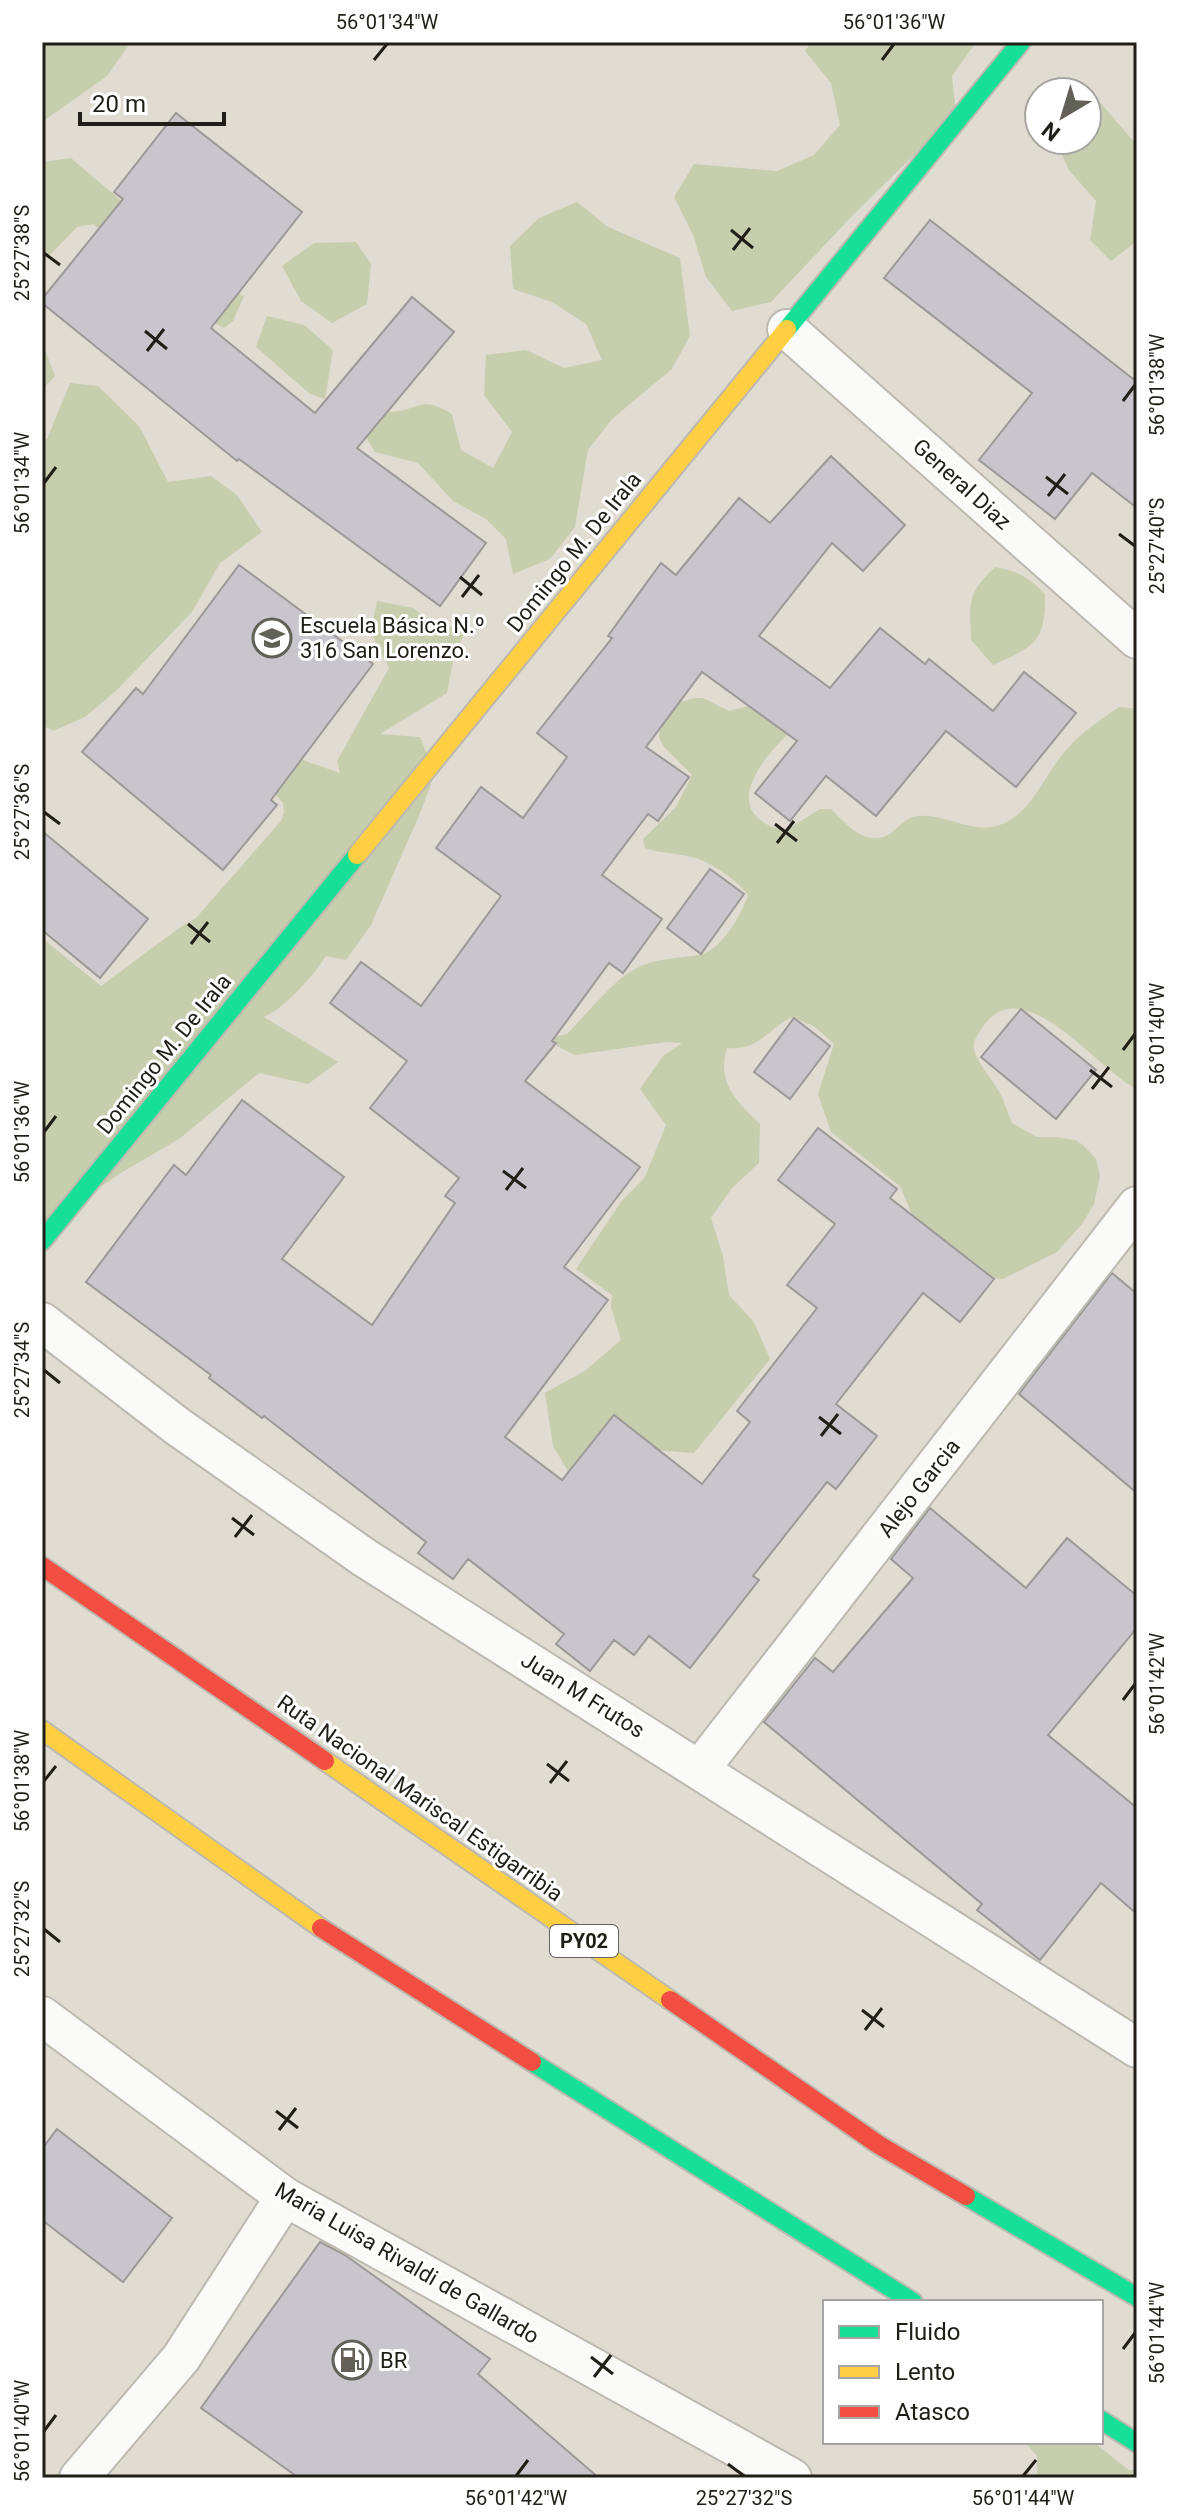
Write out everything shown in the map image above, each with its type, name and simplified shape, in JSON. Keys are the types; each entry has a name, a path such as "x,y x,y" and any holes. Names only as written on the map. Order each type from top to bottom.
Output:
{"main road":[{"name":"Domingo M. De Irala","path":"42,1241 1021,42"},
{"name":"Ruta Nacional Mariscal Estigarribia","path":"42,1566 879,2145 1137,2297"},
{"path":"42,1730 348,1947 910,2300"},
{"path":"1103,2421 1137,2443"}],"street":[{"name":"General Diaz","path":"787,329 1137,639"},
{"name":"Alejo Garcia","path":"700,1769 1137,1206"},
{"name":"Juan M Frutos","path":"42,1322 177,1426 365,1558 1137,2048"},
{"name":"Maria Luisa Rivaldi de Gallardo","path":"42,2016 285,2197 792,2478"},
{"path":"79,2478 181,2358 285,2197"}],"green space":[{"path":"42,42 131,42 107,76 42,122"},
{"path":"811,42 976,42 952,76 956,114 853,215 771,302 732,311 706,277 693,235 674,197 694,164 777,171 814,155 840,125 831,83 805,51"},
{"path":"1103,106 1137,145 1137,241 1111,261 1090,240 1096,201 1069,170 1062,156 1103,156"},
{"path":"71,158 220,285 244,296 233,321 224,328 205,318 93,224 77,227 42,263 42,162"},
{"path":"577,202 608,227 680,258 690,336 672,369 612,419 588,450 575,527 550,559 513,574 506,539 486,519 453,501 418,463 375,452 349,409 389,412 426,404 441,408 452,414 461,450 493,468 512,432 484,395 486,355 526,350 564,368 602,360 586,324 552,302 513,289 510,246 539,218"},
{"path":"356,242 371,264 367,304 332,323 301,301 282,266 314,243"},
{"path":"267,316 304,325 333,350 325,399 310,394 256,347"},
{"path":"42,342 55,376 42,390"},
{"path":"70,383 98,386 139,426 168,482 211,476 237,495 262,532 220,563 192,612 116,691 85,717 53,731 42,725 42,441 47,439"},
{"path":"995,567 1017,573 1034,584 1045,594 1045,610 1035,641 1019,653 993,665 971,640 970,616 974,592"},
{"path":"377,601 413,608 443,630 470,620 454,657 447,693 380,734 420,737 435,773 371,925 346,960 326,956 298,990 264,1017 338,1062 308,1084 259,1073 179,1139 119,1174 42,1228 42,938 101,986 196,918 281,821 283,803 270,789 300,759 340,773 337,761 389,668 371,633"},
{"path":"703,698 729,711 749,706 768,721 780,699 796,727 768,756 752,782 750,807 758,818 772,827 788,829 820,809 831,809 856,832 871,838 888,835 913,817 933,817 981,827 1005,823 1026,806 1058,760 1085,732 1119,707 1137,709 1137,1089 1041,1016 1020,1009 1001,1011 984,1025 977,1035 975,1053 1001,1095 1012,1123 1037,1137 1075,1140 1096,1159 1100,1176 1094,1204 1082,1224 1057,1252 1003,1279 984,1278 919,1231 900,1186 831,1132 818,1094 834,1044 815,1027 793,1017 748,1046 727,1048 724,1071 727,1081 737,1099 760,1124 759,1163 732,1188 711,1218 723,1256 729,1295 754,1322 770,1359 694,1453 614,1447 568,1471 553,1446 545,1393 586,1370 621,1340 611,1307 612,1295 576,1269 621,1202 645,1177 666,1125 640,1089 663,1056 682,1043 666,1042 575,1055 557,1046 554,1037 567,1034 608,990 633,970 657,961 698,955 715,947 735,922 748,896 733,879 702,860 645,848 643,839 676,807 692,775 664,747 659,738 660,718 675,704"},
{"path":"1027,2444 1096,2444 1129,2470 1137,2470 1137,2478 1037,2478 1037,2456"}],"building":[{"path":"176,113 302,212 211,328 315,413 412,297 454,332 357,448 486,543 440,606 239,459 237,461 42,303 42,299 123,199 114,192"},
{"path":"930,220 1137,382 1137,508 1092,473 1055,519 979,460 1032,393 884,278"},
{"path":"831,456 905,525 863,571 832,543 759,636 830,688 880,628 925,664 929,659 993,711 1024,672 1076,713 1016,787 946,731 876,816 826,776 790,821 755,793 797,741 702,672 646,747 689,777 658,821 648,814 602,875 662,919 623,973 609,963 552,1041 556,1043 525,1081 640,1167 564,1267 608,1300 505,1437 562,1480 614,1415 702,1484 750,1422 737,1411 817,1308 787,1285 835,1224 778,1180 818,1128 897,1189 890,1198 994,1279 960,1322 923,1293 836,1404 877,1436 836,1489 827,1482 753,1576 759,1580 690,1668 649,1636 634,1655 614,1640 590,1671 556,1644 564,1634 468,1559 453,1579 418,1553 426,1542 86,1282 174,1165 186,1175 242,1100 344,1177 282,1259 372,1325 455,1203 445,1196 459,1178 370,1108 407,1061 330,1003 361,962 421,1006 501,896 436,848 481,787 523,818 567,757 537,733 612,638 608,636 661,563 676,575 739,498 770,523"},
{"path":"239,565 373,664 271,800 277,805 223,870 82,752 136,688 143,694"},
{"path":"42,831 148,919 100,978 42,930"},
{"path":"710,869 744,894 701,954 667,928"},
{"path":"1021,1009 1096,1070 1056,1119 981,1057"},
{"path":"794,1018 830,1046 790,1099 754,1072"},
{"path":"1112,1273 1137,1294 1137,1493 1019,1394"},
{"path":"930,1508 1026,1588 1067,1538 1137,1596 1137,1628 1048,1735 1137,1808 1137,1914 1101,1883 1040,1960 977,1910 982,1904 764,1722 815,1658 833,1672 913,1578 891,1559"},
{"path":"57,2129 172,2218 123,2282 42,2220 42,2149"},
{"path":"320,2242 345,2255 490,2359 478,2374 599,2478 299,2478 201,2408"}],"traffic: fast":[{"path":"787,329 1021,42"},
{"path":"42,1241 357,855"},
{"path":"532,2062 910,2300"},
{"path":"966,2196 1137,2297"},
{"path":"1103,2421 1137,2443"}],"traffic: slow":[{"path":"357,855 787,329"},
{"path":"42,1730 321,1928"},
{"path":"325,1761 670,2000"}],"traffic: jam":[{"path":"42,1566 325,1761"},
{"path":"321,1928 532,2062"},
{"path":"670,2000 879,2145 966,2196"}],"place":[{"name":"Escuela Básica N.º 316 San Lorenzo.","path":"272,638"},
{"name":"BR","path":"352,2360"}]}
